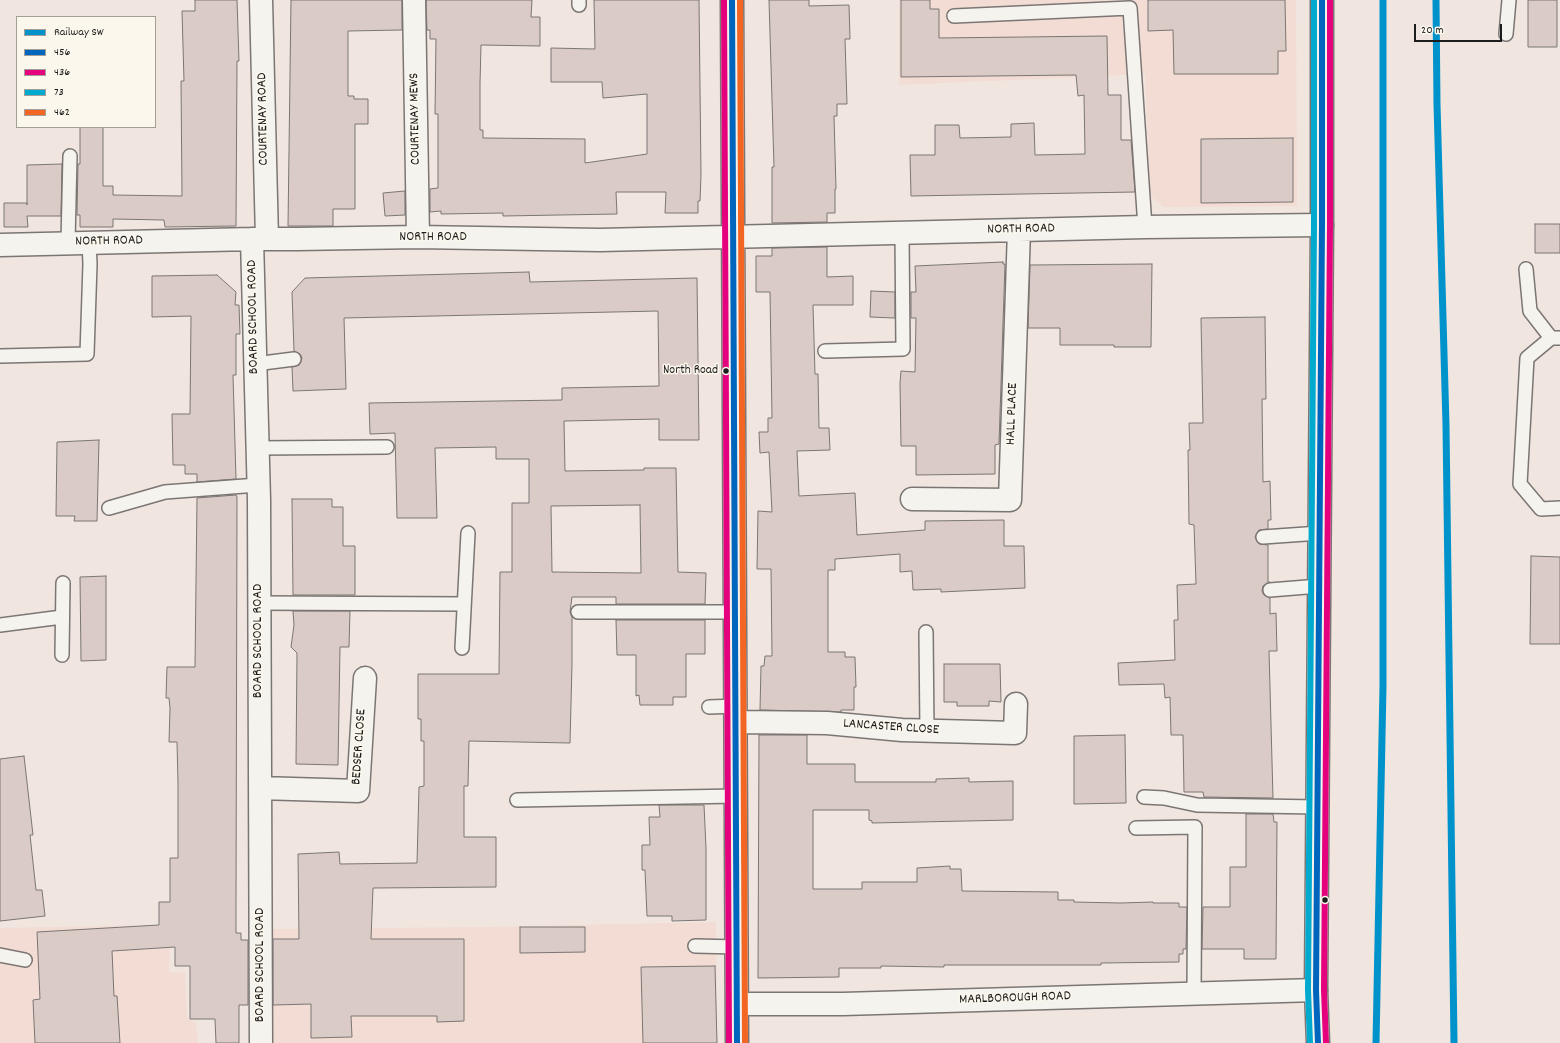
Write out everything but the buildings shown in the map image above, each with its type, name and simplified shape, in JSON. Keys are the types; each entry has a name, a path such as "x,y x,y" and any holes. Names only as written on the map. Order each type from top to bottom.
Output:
{"street":[{"name":"COURTENAY ROAD","path":"260,239 261,0"},
{"name":"COURTENAY MEWS","path":"414,0 418,237"},
{"path":"732,0 737,714 737,1043"},
{"path":"1318,1043 1316,990 1322,225 1322,0"},
{"name":"NORTH ROAD","path":"0,245 79,242 418,237 600,240 1145,227 1322,225"},
{"name":"HALL PLACE","path":"912,499 1010,500 1019,230"},
{"name":"BOARD SCHOOL ROAD","path":"260,239 256,364 258,448 261,1043"},
{"name":"BEDSER CLOSE","path":"260,788 358,792 365,678"},
{"name":"LANCASTER CLOSE","path":"737,714 902,730 1015,733 1016,704"},
{"name":"MARLBOROUGH ROAD","path":"737,1004 843,1004 1316,990"}],"lane":[{"path":"1506,34 1508,0"},
{"path":"954,16 1130,8 1145,227"},
{"path":"0,356 87,354 90,264 79,242 70,156"},
{"path":"824,351 903,349 902,233"},
{"path":"1526,268 1530,311 1556,338 1527,358 1520,484 1541,509 1560,508"},
{"path":"256,364 294,359"},
{"path":"258,448 387,447"},
{"path":"108,508 165,492 258,485"},
{"path":"462,648 468,533"},
{"path":"1263,537 1320,533"},
{"path":"62,654 63,583"},
{"path":"1270,590 1319,586"},
{"path":"259,603 464,604"},
{"path":"578,612 736,612"},
{"path":"0,625 62,617"},
{"path":"926,632 927,731"},
{"path":"709,707 737,714"},
{"path":"517,800 737,796"},
{"path":"1144,797 1164,798 1197,805 1318,807"},
{"path":"1136,828 1195,827 1194,993"},
{"path":"696,946 737,947"},
{"path":"0,955 25,960"}],"shaded area":[{"path":"899,0 1296,0 1297,206 1164,207 1150,196 1145,74 899,85"},
{"path":"716,922 717,1043 273,1043 273,929 490,927"},
{"path":"170,925 169,972 185,973 187,1017 196,1023 198,1043 0,1043 0,928"}],"rail line":[{"name":"SW","path":"1376,1043 1383,686 1383,0"},
{"name":"SW","path":"1436,0 1437,104 1446,425 1454,1043"}],"transit line":[{"name":"436","path":"724,0 729,1043"},
{"name":"456","path":"732,0 737,1043"},
{"name":"462","path":"740,0 745,1043"},
{"name":"73","path":"1310,1043 1308,990 1314,225 1314,0"},
{"name":"456","path":"1318,1043 1316,990 1322,225 1322,0"},
{"name":"436","path":"1326,1043 1324,990 1330,225 1330,0"}],"place":[{"name":"North Road","path":"726,371"}]}
